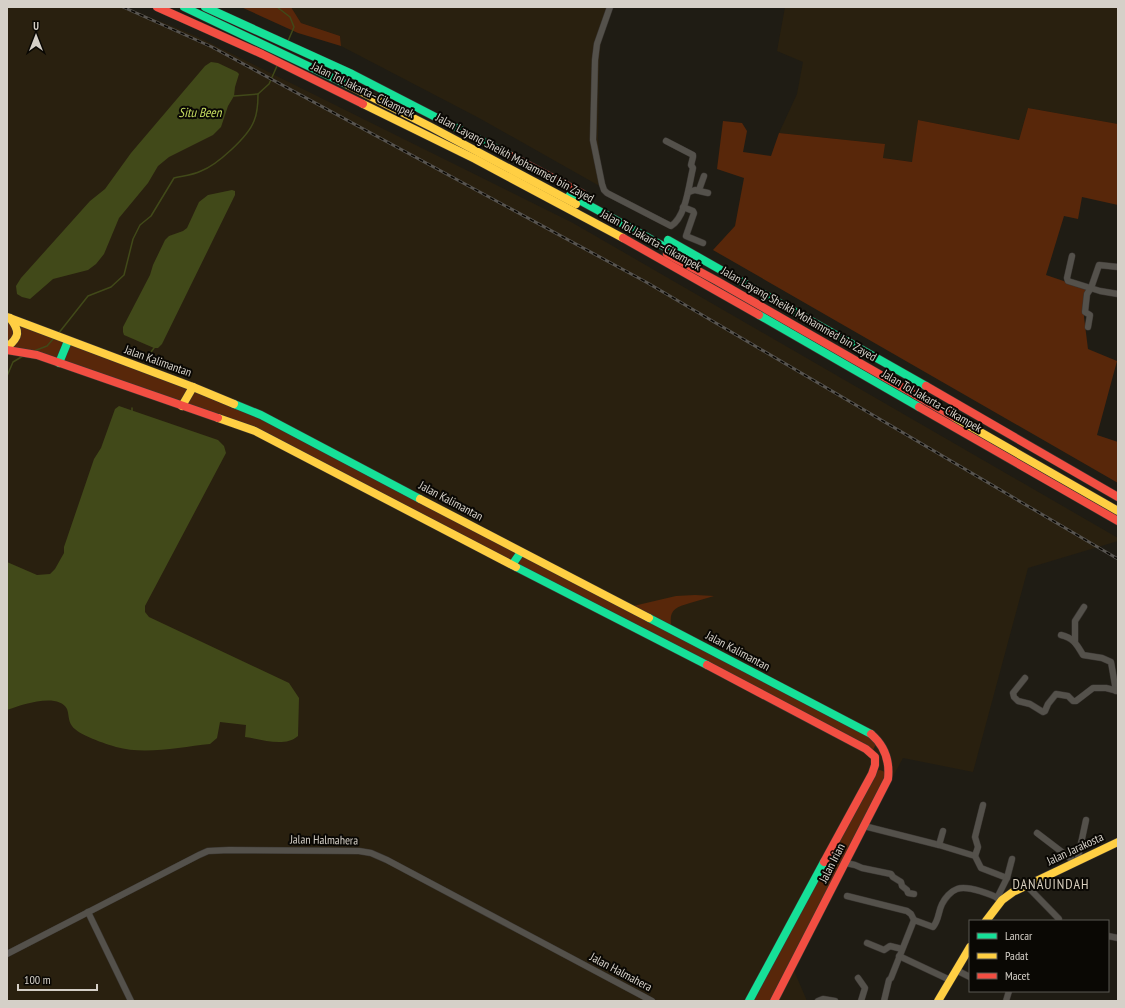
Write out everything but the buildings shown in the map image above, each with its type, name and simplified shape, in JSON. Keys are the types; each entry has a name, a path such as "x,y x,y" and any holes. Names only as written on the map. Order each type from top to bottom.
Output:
{"main road":[{"name":"Jalan Tol Jakarta–Cikampek","path":"157,7 262,54 475,159 656,256 1118,521"},
{"name":"Jalan Layang Sheikh Mohammed bin Zayed","path":"184,7 254,38 483,154 717,281 1118,511"},
{"name":"Jalan Layang Sheikh Mohammed bin Zayed","path":"196,7 322,65 589,205 800,322 1118,505"},
{"name":"Jalan Tol Jakarta–Cikampek","path":"205,7 352,74 683,248 829,330 1118,497"},
{"name":"Jalan Kalimantan","path":"8,317 193,387 261,415 872,735"},
{"path":"8,317 18,329 18,335 15,342 9,349 38,356 255,431 688,655 866,749 870,750 875,747 876,743 872,735"},
{"path":"59,363 64,339"},
{"path":"182,406 193,387"},
{"path":"512,565 521,552"},
{"name":"Jalan Irian","path":"774,1001 846,863 888,778 888,755 872,735"},
{"name":"Jalan Irian","path":"749,1001 872,773 875,765 875,758 866,749"},
{"path":"872,773 880,770 885,772 888,778"},
{"name":"Jalan Jarakosta","path":"987,920 1000,899 1026,885 1118,842"},
{"path":"938,1001 969,949"}],"street":[{"path":"610,7 597,44 595,60 593,140 603,187 605,191 611,195 671,226 679,218 684,207 689,192 689,182 694,168 691,165 693,156 666,141"},
{"path":"699,190 704,176"},
{"path":"689,192 699,190 708,193"},
{"path":"684,207 694,211 686,236 703,243"},
{"path":"1072,256 1067,280 1091,288 1118,294"},
{"path":"1088,327 1090,315 1085,311 1087,294 1091,288 1099,265 1118,267"},
{"path":"1075,641 1075,621 1084,607"},
{"path":"1025,678 1013,693 1015,698 1030,704 1043,712 1055,695 1068,696 1073,701 1076,701 1093,688 1106,688 1117,691 1112,662 1102,658 1083,655 1075,641 1062,635"},
{"path":"983,805 975,837 978,847 975,856 981,868 1007,878"},
{"path":"1037,833 1076,862 1086,820"},
{"path":"864,826 940,845 975,856"},
{"path":"940,845 944,831"},
{"name":"Jalan Halmahera","path":"7,954 208,851 359,851 371,853 387,860 652,1001"},
{"path":"847,896 907,911 911,914 914,920 933,926 937,922 940,910 946,898 957,889 963,888 972,890 1000,899 1012,859"},
{"path":"846,863 891,874 895,879 901,882 902,886 908,892 914,894"},
{"path":"1026,885 1058,920"},
{"path":"88,912 131,1001"},
{"path":"884,1001 889,980 914,920"},
{"path":"867,943 884,950 890,946 902,949"},
{"path":"899,956 950,980"},
{"path":"956,970 969,976"},
{"path":"858,978 866,988 861,1001"},
{"path":"818,1001 823,999 835,1001"}],"shaded area":[{"path":"7,7 125,7 196,36 573,223 1118,538 1118,541 1028,568 973,772 903,758 792,966 807,1001 7,1001"},
{"path":"241,7 291,7 301,23 340,36 341,46 298,33"},
{"path":"291,7 612,7 601,36 599,71 598,139 603,188 479,118 341,46 340,36 301,23"},
{"path":"785,7 1118,7 1118,124 1028,108 1019,140 918,120 913,162 883,158 884,144 779,133 797,94 803,62 777,51"},
{"path":"1028,108 1118,124 1118,205 1082,197 1078,219 1064,216 1046,275 1087,289 1084,317 1088,349 1117,361 1097,435 1118,442 1118,483 713,250 735,226 744,178 717,169 723,121 742,123 747,131 743,152 771,156 779,133 885,144 883,158 912,162 918,120 1019,140"},
{"path":"7,317 261,415 629,607 676,596 714,596 684,605 673,611 671,614 672,630 872,735 876,744 873,750 255,431 59,363 7,350"},
{"path":"880,770 886,774 774,1001 749,1001 874,771"}],"water":[{"name":"Situ Been","path":"211,62 218,63 239,74 234,96 228,106 221,127 213,135 169,157 158,166 148,183 119,218 104,254 96,264 88,270 53,279 30,299 17,294 16,286 21,278 90,201 105,189 131,153 205,66"},
{"path":"232,190 235,191 235,195 162,344 158,348 154,348 124,335 123,327 150,275 165,240 169,236 187,228 199,202 208,195"},
{"path":"119,406 218,440 224,446 226,453 145,606 145,612 149,617 289,683 299,698 298,736 292,740 286,742 273,742 245,737 246,725 220,722 217,738 210,744 163,750 127,749 106,744 80,733 71,724 67,709 56,701 39,701 7,710 7,562 37,575 50,574 55,569 64,553 64,547 94,459 101,448 115,409"}],"waterway":[{"path":"277,7 290,17 294,27 288,41"},
{"path":"58,334 88,296 111,287 124,275 133,239 140,225 151,216 174,178 195,174 208,168 231,150 245,135 255,118 258,108 258,94 269,84 277,66"},
{"path":"234,96 258,94"},
{"path":"34,351 47,346 54,338"},
{"path":"151,352 154,348"},
{"path":"7,376 13,362 23,356"}],"railway":[{"path":"123,7 212,47 646,282 1118,559"}],"traffic: fast":[{"path":"184,7 348,85"},
{"path":"205,7 352,74 511,156"},
{"path":"570,195 676,253"},
{"path":"668,240 926,386"},
{"path":"759,315 919,407"},
{"path":"59,363 68,341"},
{"path":"234,404 261,415 420,499"},
{"path":"512,565 521,552"},
{"path":"516,567 707,665"},
{"path":"649,618 871,734"},
{"path":"749,1001 824,862"}],"traffic: slow":[{"path":"348,85 576,204"},
{"path":"363,104 475,159 623,238"},
{"path":"7,317 193,387 234,404"},
{"path":"7,347 14,340 17,334 16,327 10,318"},
{"path":"182,406 193,387"},
{"path":"954,417 1118,511"},
{"path":"218,418 255,431 516,567"},
{"path":"420,499 649,618"},
{"path":"987,920 1002,900 1013,892 1118,842"},
{"path":"938,1001 969,949"}],"traffic: jam":[{"path":"157,7 262,54 363,104"},
{"path":"511,156 583,194"},
{"path":"623,238 759,315"},
{"path":"667,254 717,281 954,417"},
{"path":"7,350 37,355 218,418"},
{"path":"926,386 1118,497"},
{"path":"919,407 1118,521"},
{"path":"707,665 866,749 875,757 875,765 872,774 824,862"},
{"path":"774,1001 888,779 886,754 871,734"}],"district":[{"name":"DANAUINDAH","path":"1051,884"}]}
